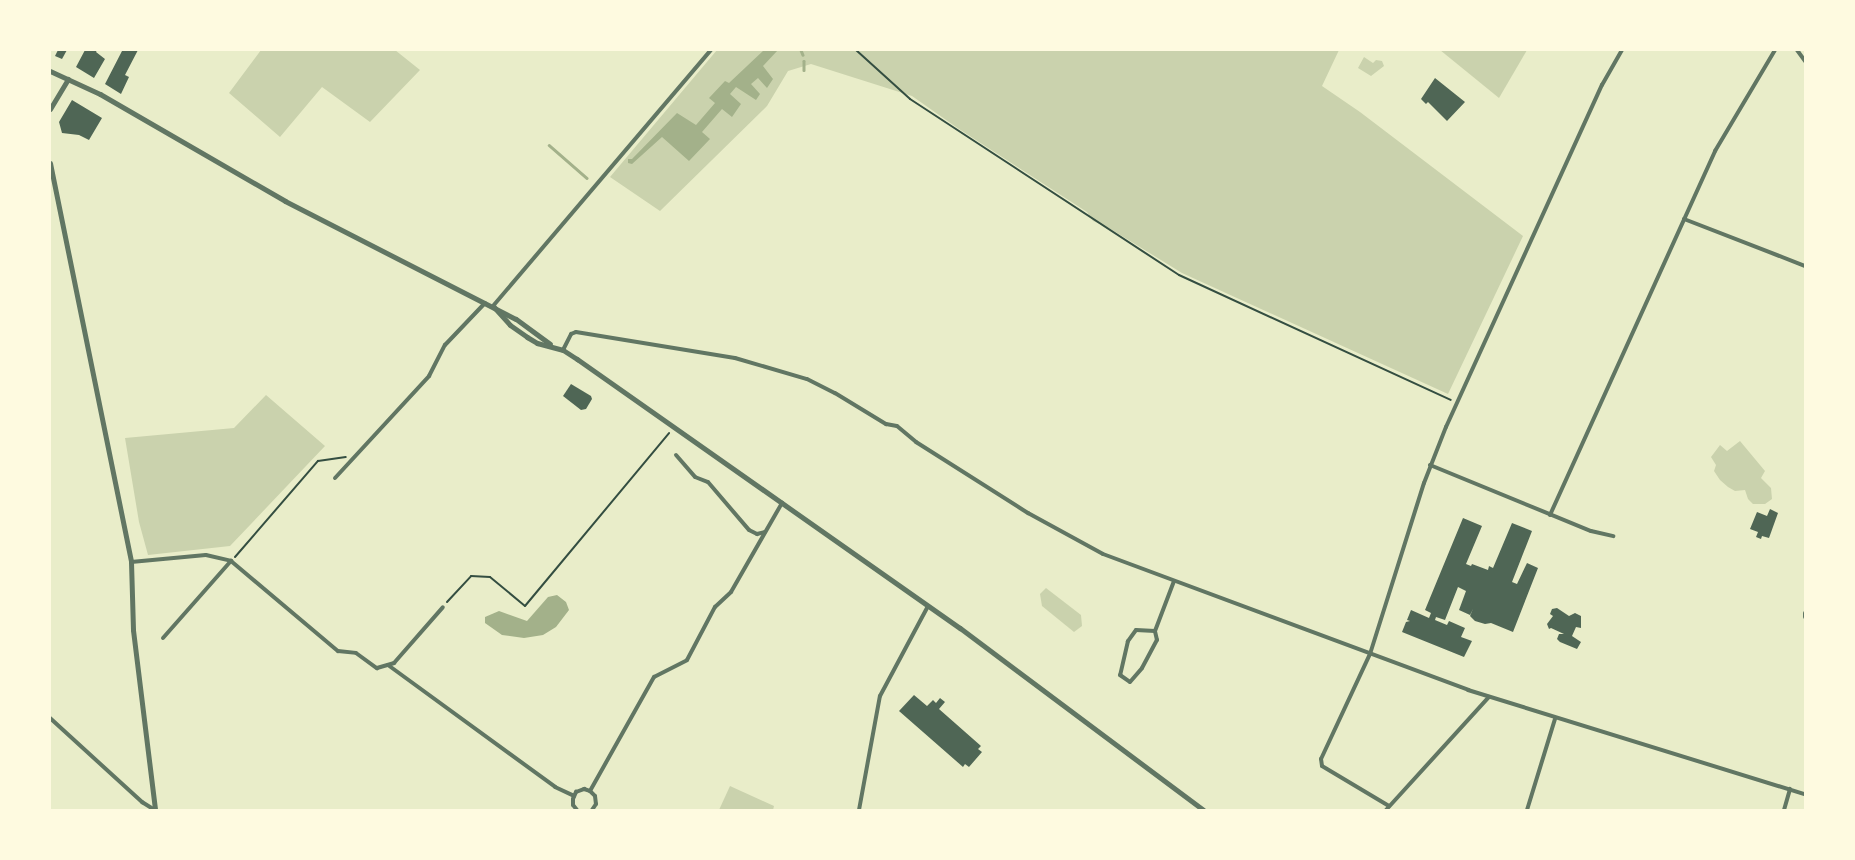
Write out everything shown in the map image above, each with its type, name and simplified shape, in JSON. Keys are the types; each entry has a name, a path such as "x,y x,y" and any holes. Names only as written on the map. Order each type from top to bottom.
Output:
{"street":[{"path":"493,306 711,50"},
{"path":"1389,806 1322,766 1321,759 1370,654 1430,466 1602,85 1622,50"},
{"path":"1550,514 1730,121 1774,50"},
{"path":"1797,50 1805,61"},
{"path":"50,71 100,94 285,201 516,319 674,427 1030,678 1203,810"},
{"path":"50,109 68,79"},
{"path":"50,163 131,562 133,630 155,810"},
{"path":"1684,219 1805,266"},
{"path":"335,478 429,376 445,346 486,303"},
{"path":"493,306 510,325 537,343 560,349"},
{"path":"510,325 516,319"},
{"path":"560,349 571,334 576,332 735,358 807,379 835,393 886,424 897,426 916,442 1045,524 1103,554 1489,697 1555,719 1805,794"},
{"path":"676,455 695,477 708,482 749,530 757,534 766,532"},
{"path":"1430,466 1591,531 1613,536"},
{"path":"590,791 654,677 687,660 715,607 731,592 782,503"},
{"path":"131,562 206,555 231,561 338,650 356,653 378,668 394,663 443,607"},
{"path":"163,638 231,561"},
{"path":"1155,631 1136,630 1128,640 1126,657 1120,675 1130,682 1142,668 1157,640 1155,631 1174,581"},
{"path":"859,810 880,696 928,606"},
{"path":"388,666 555,787 574,796"},
{"path":"1386,810 1489,697"},
{"path":"50,718 142,802 155,810"},
{"path":"1527,810 1555,719"},
{"path":"1784,810 1790,789"},
{"path":"577,810 573,805 574,796 581,790 590,791 596,799 592,810"}],"path":[{"path":"856,50 910,99 1179,275 1458,403"},
{"path":"443,607 471,576 490,577 525,606 674,427"},
{"path":"231,561 318,461 353,458"}],"shaded area":[{"path":"261,50 395,50 420,70 370,122 322,87 280,137 229,93"},
{"path":"717,50 1339,50 1322,86 1360,112 1523,236 1448,394 1182,273 1109,228 1093,221 1087,212 959,129 912,96 811,64 788,71 767,106 660,211 610,177"},
{"path":"764,50 778,50 763,66 773,79 767,88 758,78 751,84 760,94 756,100 736,87 730,94 741,104 732,117 722,109 702,132 710,139 689,161 662,137 632,164 628,163 628,159 632,159 677,113 696,125 715,103 709,98 725,81 729,83"},
{"path":"1440,50 1527,50 1499,98"},
{"path":"1364,57 1373,63 1376,60 1382,61 1384,66 1371,76 1358,68"},
{"path":"266,395 325,446 230,546 148,555 139,522 125,438 234,428"},
{"path":"1740,441 1765,471 1761,478 1771,488 1772,499 1765,504 1753,504 1748,499 1745,490 1735,491 1728,487 1714,471 1716,465 1711,457 1720,445 1727,451"},
{"path":"1046,588 1081,615 1082,626 1074,632 1042,606 1040,594"},
{"path":"557,595 566,602 569,610 556,627 543,635 524,638 502,635 485,623 485,617 499,611 527,621 548,597"},
{"path":"730,786 774,806 773,810 719,810"}],"building":[{"path":"58,50 67,50 62,59 55,56"},
{"path":"85,50 97,50 96,52 105,59 94,78 76,67"},
{"path":"120,50 138,50 125,75 129,77 121,94 105,84 122,51"},
{"path":"1435,78 1465,102 1447,121 1428,102 1426,104 1421,99"},
{"path":"72,100 102,118 89,140 79,135 62,133 59,122"},
{"path":"571,384 591,396 592,399 586,409 581,410 563,396"},
{"path":"1770,509 1778,513 1769,538 1762,536 1761,539 1756,537 1758,532 1750,529 1757,512 1767,516"},
{"path":"1463,518 1482,526 1466,564 1471,566 1472,564 1488,570 1489,566 1493,568 1512,523 1532,531 1512,582 1517,584 1527,563 1538,568 1513,632 1491,623 1485,624 1475,621 1470,616 1473,609 1470,615 1459,610 1466,591 1458,587 1445,620 1436,617 1435,620 1447,625 1449,621 1465,628 1461,637 1472,641 1464,657 1402,632 1406,622 1410,621 1407,620 1411,610 1429,618 1431,613 1425,610"},
{"path":"1557,608 1569,616 1575,613 1581,616 1581,628 1576,627 1572,636 1581,642 1577,649 1557,639 1559,634 1564,634 1551,628 1549,629 1547,624 1553,616 1550,614 1552,609"},
{"path":"914,695 927,706 933,700 936,703 940,698 945,702 939,709 981,746 978,749 982,752 969,767 965,764 963,767 899,711"}],"waterway":[{"path":"801,50 803,55"},
{"path":"804,61 804,70"},
{"path":"549,145 587,178"}]}
